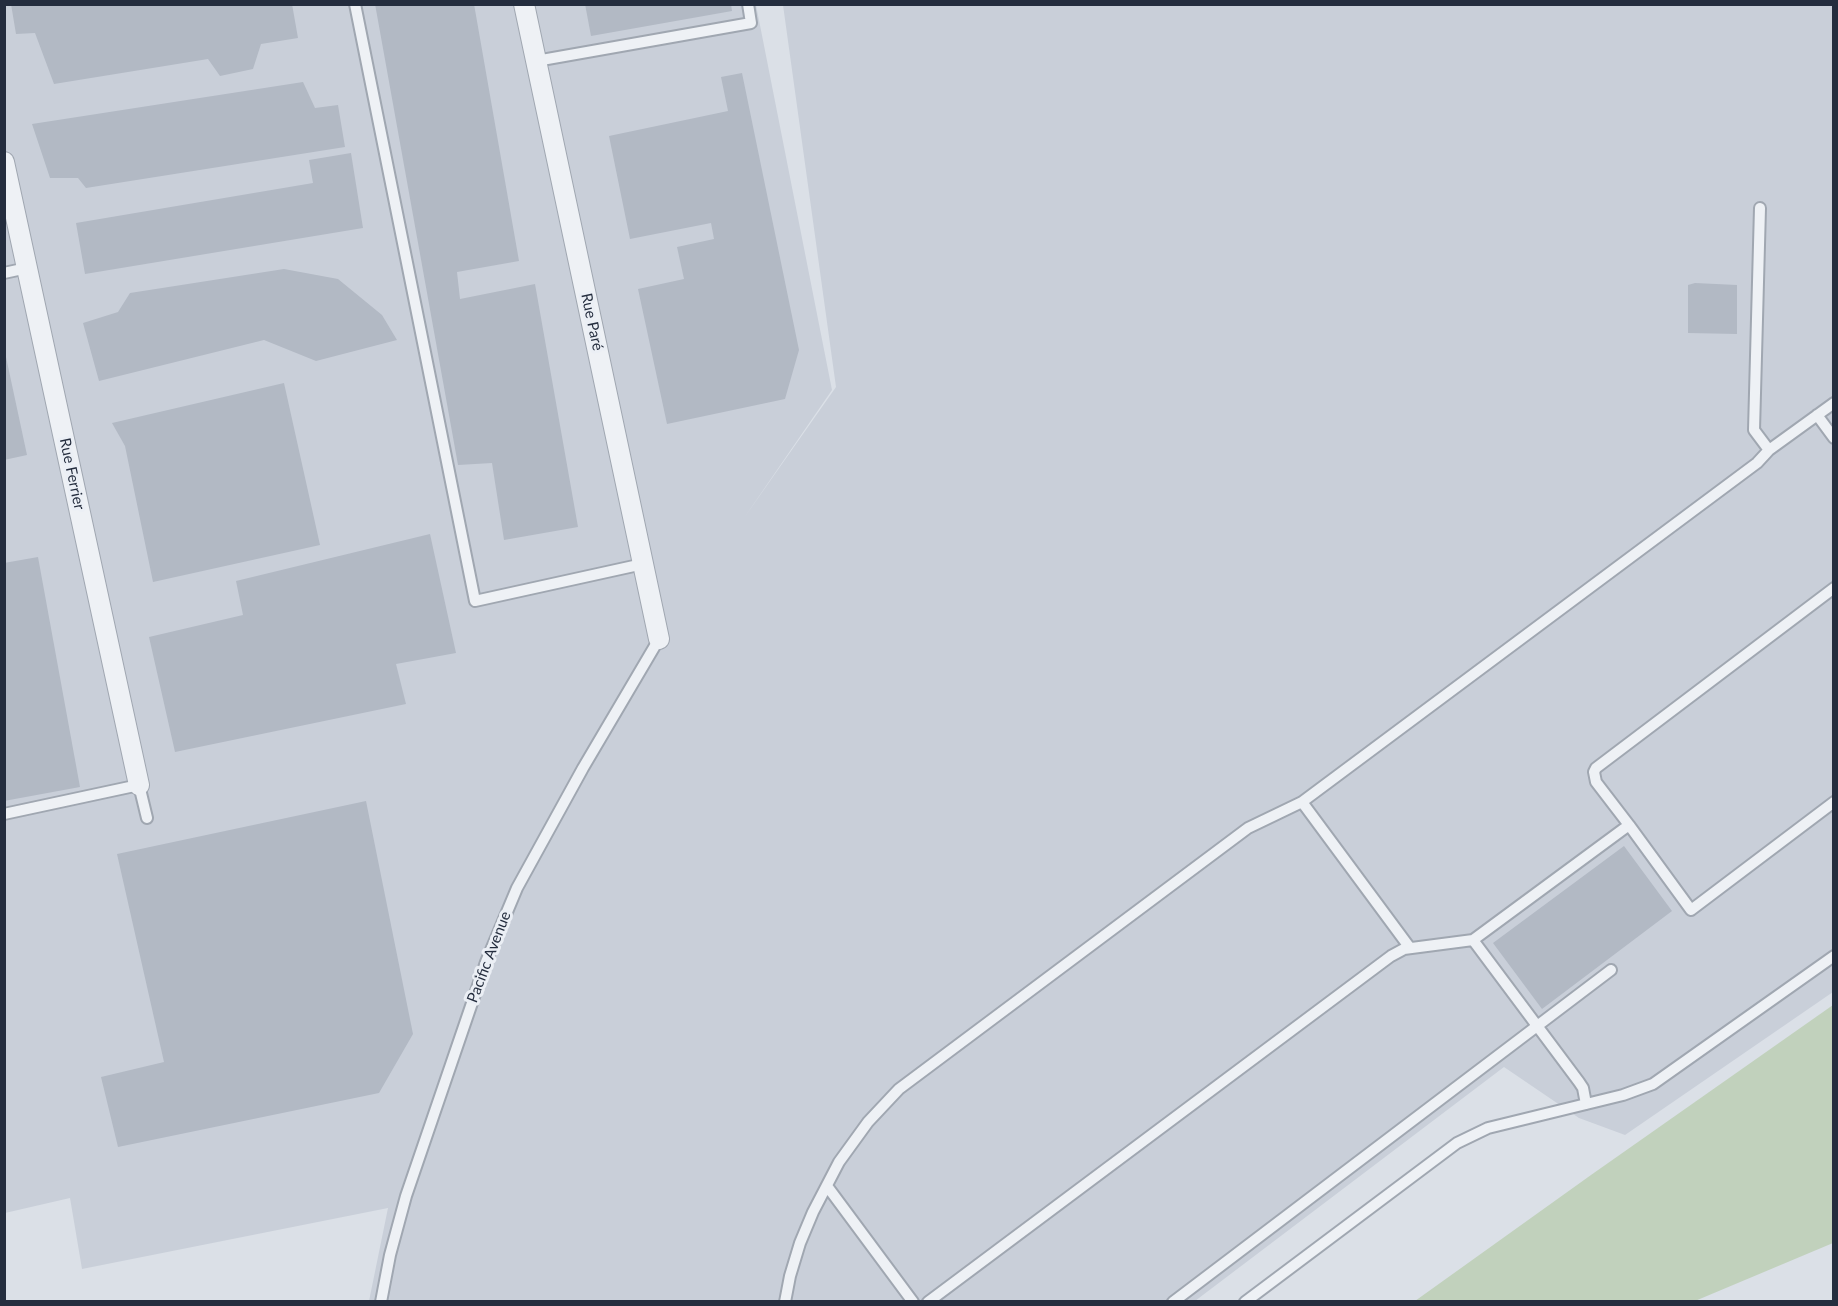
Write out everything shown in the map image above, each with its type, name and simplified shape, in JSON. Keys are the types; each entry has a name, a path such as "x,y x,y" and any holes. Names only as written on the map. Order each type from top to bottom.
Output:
{"street":[{"name":"Rue Paré","path":"524,4 659,639"},
{"name":"Rue Ferrier","path":"4,162 139,785"}],"lane":[{"path":"355,4 475,601 643,564"},
{"path":"536,61 751,23 748,4"},
{"path":"1760,208 1754,430 1769,450"},
{"path":"4,273 27,268"},
{"path":"785,1302 800,1243 839,1162 868,1122 899,1089 1248,828 1302,802 1757,463 1769,450 1833,403"},
{"path":"1817,414 1833,438"},
{"path":"1833,588 1596,768 1594,772 1596,782 1691,910 1833,802"},
{"name":"Pacific Avenue","path":"381,1302 396,1235 428,1129 486,962 517,888 583,768 659,639"},
{"path":"4,814 139,785 147,818"},
{"path":"1302,802 1410,948"},
{"path":"928,1302 1384,961 1399,951 1410,948 1473,940 1629,825"},
{"path":"1473,940 1579,1082 1586,1104"},
{"path":"1245,1302 1464,1138 1488,1128 1639,1090 1653,1084 1833,956"},
{"path":"1173,1302 1611,970"},
{"path":"827,1186 913,1302"}],"shaded area":[{"path":"4,5 756,5 832,390 744,518 836,387 783,5 1833,5 1833,992 1625,1135 1579,1118 1504,1067 1195,1301 369,1301 388,1208 82,1269 70,1198 5,1213"}],"green space":[{"path":"1833,1005 1833,1243 1695,1301 1415,1301 1591,1175"}],"building":[{"path":"11,4 292,4 298,38 261,44 253,69 220,76 208,59 54,84 35,33 16,34"},
{"path":"375,4 474,4 519,261 457,272 460,299 535,284 578,527 504,540 492,463 458,465"},
{"path":"585,4 731,4 732,11 591,36"},
{"path":"742,73 799,350 785,399 667,424 638,289 684,279 677,247 714,239 711,223 630,239 609,136 728,111 721,77"},
{"path":"303,82 315,108 338,105 345,147 86,188 78,178 50,178 32,124"},
{"path":"351,153 363,228 85,274 76,223 313,183 309,160"},
{"path":"284,269 338,279 382,315 397,340 316,361 264,340 99,381 83,323 118,312 130,293"},
{"path":"1695,283 1737,285 1737,334 1688,333 1688,285"},
{"path":"6,357 27,455 4,460 4,358"},
{"path":"284,383 320,545 153,582 125,446 112,423"},
{"path":"430,534 456,653 396,664 406,704 175,752 149,637 243,615 236,581"},
{"path":"38,557 80,787 4,801 4,563"},
{"path":"366,801 413,1034 379,1093 118,1147 101,1077 164,1062 117,854"},
{"path":"1624,846 1672,911 1542,1009 1493,943"}]}
